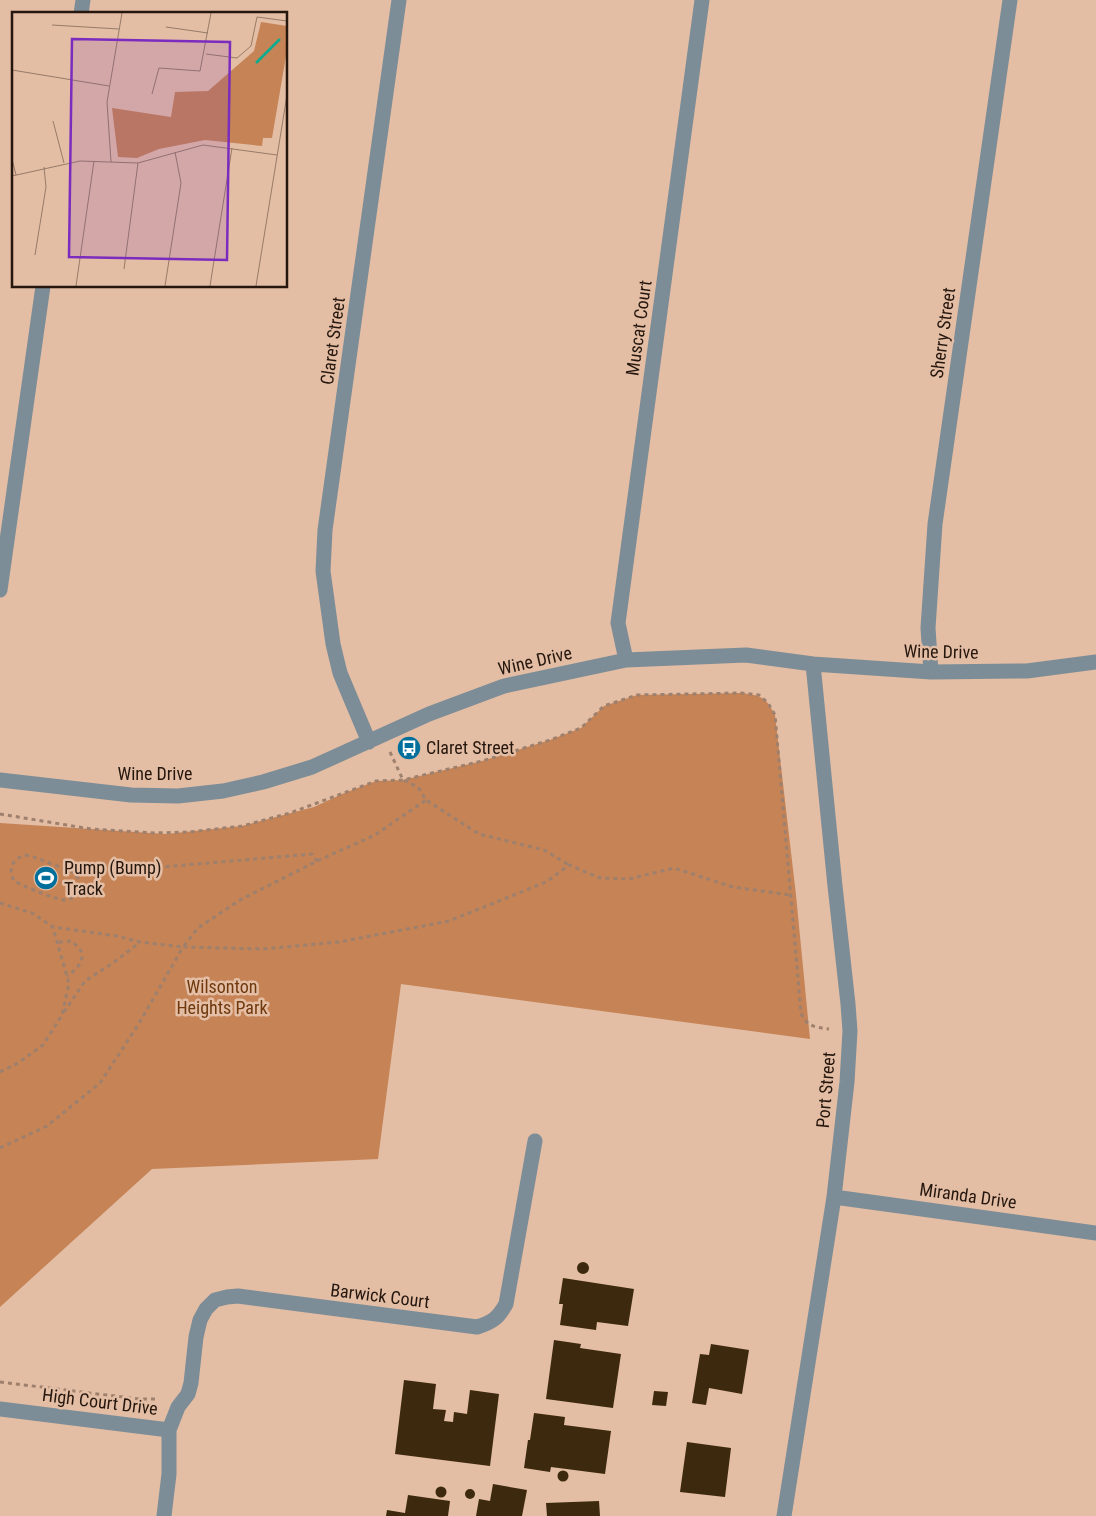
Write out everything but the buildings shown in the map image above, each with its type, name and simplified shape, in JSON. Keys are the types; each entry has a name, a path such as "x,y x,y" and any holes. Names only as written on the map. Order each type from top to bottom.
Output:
{"street":[{"name":"Claret Street","path":"375,738 340,673 333,644 323,571 325,530 399,0"},
{"name":"Muscat Court","path":"626,660 618,623 702,0"},
{"name":"Sherry Street","path":"931,672 928,628 935,524 1010,0"},
{"path":"0,590 43,288"},
{"name":"Wine Drive","path":"0,780 131,795 178,796 223,791 263,782 312,767 430,714 504,686 626,660 746,655 813,664 931,672 1027,671 1096,662"},
{"name":"Port Street","path":"784,1516 834,1197 847,1082 850,1031 813,664"},
{"name":"Barwick Court","path":"169,1430 178,1408 188,1394 200,1320 206,1309 215,1300 238,1296 477,1327 491,1322 499,1316 506,1304 535,1141"},
{"name":"Miranda Drive","path":"834,1197 1096,1233"},
{"name":"High Court Drive","path":"0,1409 169,1430 168,1474 164,1516"}],"path":[{"path":"0,814 91,829 154,833 189,832 242,826 290,813 376,781 403,780 482,761 550,740 581,728 604,706 637,694 741,693 759,695 768,703 775,715 801,1013 805,1021 816,1027 850,1031"},
{"path":"375,738 403,780 418,787 426,800 479,834 544,850 569,865 600,878 629,879 674,868 734,887 790,895"},
{"path":"0,1148 47,1126 100,1083 138,1025 183,947 198,928 240,900 317,860 375,834 426,800"},
{"path":"71,871 79,866 111,865 139,869 312,854 317,860"},
{"path":"25,856 31,856 71,871 79,880 78,890 72,898 62,900 14,881 10,870 16,860 25,856"},
{"path":"0,903 32,913 53,927 117,936 140,942 183,947 263,949 339,942 448,921 546,882 569,865"},
{"path":"53,927 69,983 62,1015"},
{"path":"58,942 72,941 80,951 82,959 76,970 67,976"},
{"path":"0,1072 18,1063 43,1045 85,981 113,963 140,942"},
{"path":"0,1382 138,1399 158,1398 178,1408"}],"green space":[{"name":"Wilsonton Heights Park","path":"741,693 762,698 775,715 796,895 810,1039 401,984 378,1159 152,1169 0,1307 0,823 166,834 242,826 314,807 376,781 403,780 482,761 550,740 581,728 604,706 637,695"}],"place":[{"name":"Claret Street","path":"409,748"},
{"name":"Pump (Bump) Track","path":"46,878"}]}
